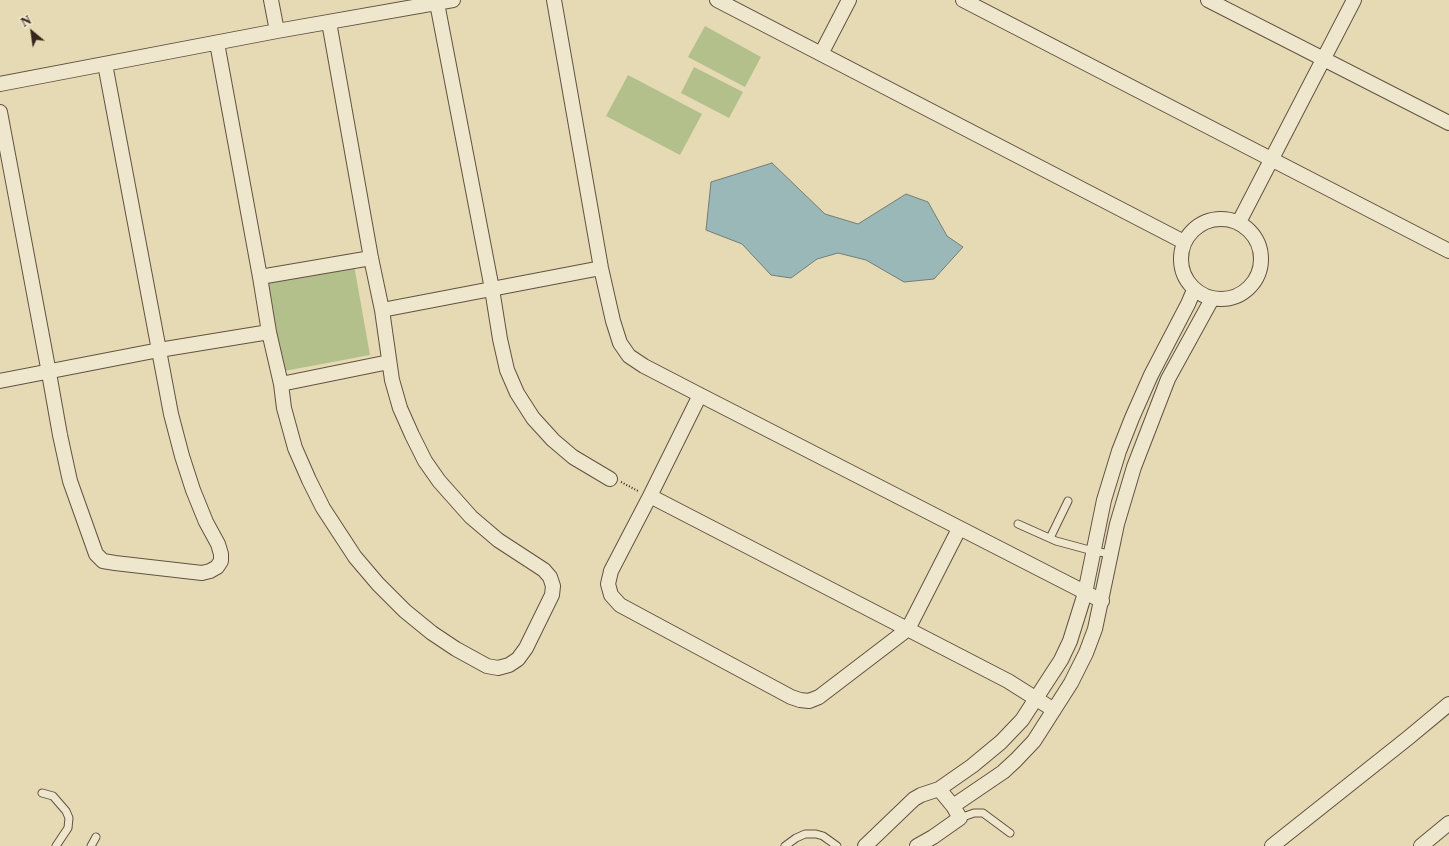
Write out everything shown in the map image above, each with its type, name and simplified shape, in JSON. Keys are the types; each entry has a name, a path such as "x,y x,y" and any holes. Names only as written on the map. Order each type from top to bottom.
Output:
{"street":[{"path":"270,0 277,31"},
{"path":"0,84 277,31 453,0"},
{"path":"554,0 601,268 620,343 629,356 644,366 959,529 1102,601"},
{"path":"717,0 1184,242"},
{"path":"822,54 849,0"},
{"path":"963,0 1449,251"},
{"path":"1208,0 1449,123"},
{"path":"1239,222 1354,0"},
{"path":"437,3 507,370 517,393 533,418 553,440 573,457 610,479"},
{"path":"217,43 269,332 281,384 284,408 295,448 309,480 323,508 355,557 378,584 405,611 456,649 487,666 498,668 509,666 518,659 526,648 552,594 553,586 550,577 544,570 498,540 471,517 440,481 425,462 400,408 392,380 382,310 371,258 329,22"},
{"path":"0,112 50,372 60,435 70,481 96,554 103,561 109,562 202,573 210,571 217,567 221,561 221,554 218,544 206,522 195,496 182,456 171,414 105,64"},
{"path":"1227,218 1239,222 1250,230 1258,241 1261,253 1261,266 1256,278 1248,289 1237,296 1225,299 1201,295 1194,290 1185,279 1181,267 1180,254 1184,242 1191,231 1202,223 1214,219 1227,218"},
{"path":"260,276 371,258"},
{"path":"382,310 601,268"},
{"path":"864,846 914,799 921,794 939,789 972,766 1001,742 1022,720 1058,665 1070,641 1084,593 1104,500 1113,469 1150,375 1194,290"},
{"path":"917,846 933,837 957,812 1016,760 1034,741 1071,683 1086,653 1095,629 1117,524 1134,467 1168,379 1212,298"},
{"path":"0,382 159,350 269,332"},
{"path":"281,384 389,362"},
{"path":"700,395 611,571 608,584 611,595 620,605 791,697 809,701 819,698 908,629 959,529"},
{"path":"650,496 1008,681 1054,710"},
{"path":"1272,846 1449,704"},
{"path":"939,789 957,812"},
{"path":"1421,846 1449,823"}],"lane":[{"path":"1050,538 1068,501"},
{"path":"1018,524 1050,538 1093,551 1111,554"},
{"path":"42,793 53,796 66,811 69,818 68,828 56,846"},
{"path":"957,812 983,812 1010,833"},
{"path":"785,846 796,838 805,834 816,834 823,836 837,846"},
{"path":"91,846 96,837"}],"path":[{"path":"610,479 619,481 643,494 650,496"}],"green space":[{"path":"705,26 761,57 745,87 688,57"},
{"path":"694,67 743,92 729,118 681,93"},
{"path":"628,75 702,114 680,155 606,116"},
{"path":"354,265 370,355 279,372 261,282"}],"water":[{"path":"772,163 825,214 858,224 906,194 928,202 947,236 963,247 934,279 904,282 866,260 838,253 817,259 791,278 771,275 742,244 706,230 711,182"}]}
